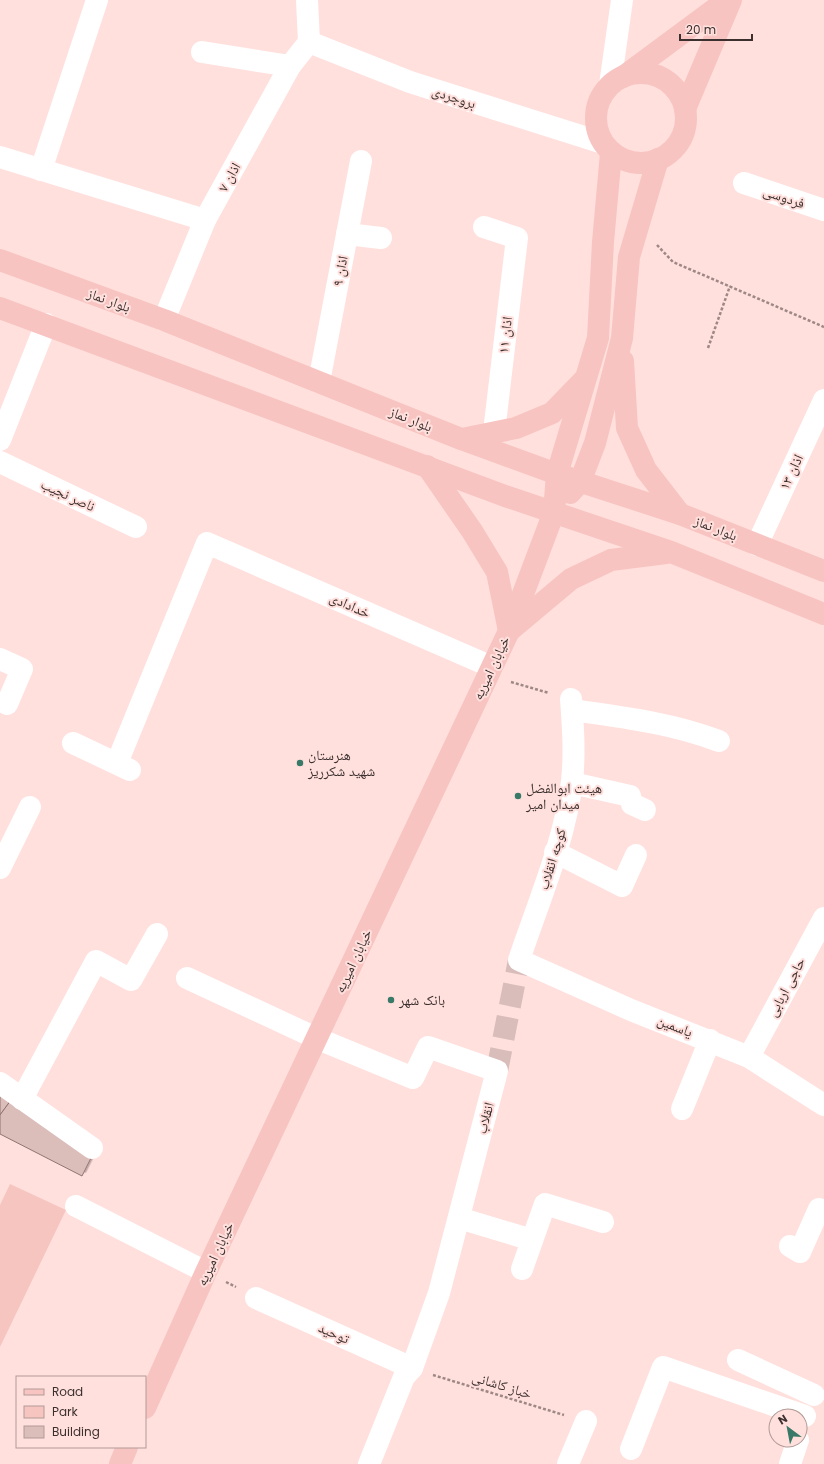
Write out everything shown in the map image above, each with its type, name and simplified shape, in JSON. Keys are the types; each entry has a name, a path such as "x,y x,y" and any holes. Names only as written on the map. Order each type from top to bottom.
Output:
{"main road":[{"path":"616,81 642,73 661,78 677,91 685,109 686,119 681,139 667,154 646,163 634,163 622,159 607,148 597,131 595,119 597,106 602,94 616,81 726,0"},
{"path":"685,109 731,0"},
{"path":"554,512 557,474 598,338 607,148"},
{"path":"658,159 629,257 622,338 627,428 646,470 680,514"},
{"name":"بلوار نماز","path":"0,260 164,320 461,439 580,482 680,514 824,571"},
{"path":"0,308 554,512 671,552 824,614"},
{"path":"554,512 580,482 595,443 622,338"},
{"path":"461,439 516,428 552,413 586,378"},
{"path":"428,466 472,531 497,572 509,631 571,579 612,560 671,552"},
{"name":"خیابان امیریه","path":"146,1406 206,1272 509,631 554,512"},
{"path":"120,1464 127,1448"}],"street":[{"path":"41,170 97,0"},
{"path":"307,0 309,42"},
{"path":"616,81 622,0"},
{"name":"اذان ۷","path":"164,320 205,220 290,66 309,42"},
{"name":"بروجردی","path":"309,42 410,82 607,148"},
{"path":"202,52 290,66"},
{"path":"0,157 205,220"},
{"name":"اذان ۹","path":"319,382 361,161"},
{"name":"فردوسی","path":"744,183 824,210"},
{"name":"اذان ۱۱","path":"484,227 517,238 494,432"},
{"path":"347,234 381,238"},
{"path":"0,440 46,324"},
{"name":"اذان ۱۳","path":"757,545 824,400"},
{"name":"ناصر نجیب","path":"0,462 136,527"},
{"name":"خدادادی","path":"73,743 124,767 207,543 489,671"},
{"path":"0,659 22,669 7,704"},
{"path":"572,705 693,731 719,741"},
{"name":"کوچه انقلاب","path":"519,960 562,829 572,783 574,759 572,705"},
{"path":"572,783 637,803"},
{"path":"0,868 30,807"},
{"path":"555,852 622,886 636,855"},
{"name":"حاجی اربابی","path":"749,1057 824,918"},
{"path":"22,1099 96,961 131,980 158,934"},
{"name":"یاسمین","path":"519,960 631,1010 710,1040 749,1057 824,1104"},
{"path":"187,978 316,1038"},
{"name":"انقلاب","path":"316,1038 413,1078 428,1047 497,1071 439,1293 412,1368 404,1377 369,1464"},
{"path":"682,1109 710,1040"},
{"path":"0,1083 92,1148"},
{"path":"522,1269 545,1204 603,1222"},
{"path":"76,1206 206,1272"},
{"path":"790,1246 800,1252 817,1207"},
{"path":"459,1218 532,1240"},
{"name":"توحید","path":"256,1298 412,1368"},
{"path":"738,1360 819,1391 808,1414"},
{"path":"631,1449 663,1366 768,1410"},
{"path":"568,1464 586,1421"},
{"path":"790,1464 795,1448"}],"path":[{"path":"639,226 673,262 824,327"},
{"path":"708,348 730,286"},
{"path":"489,671 572,705"},
{"path":"206,1272 256,1298"},
{"name":"خباز کاشانی","path":"412,1368 586,1421"}],"green space":[{"path":"10,1184 66,1210 0,1347 0,1205"}],"building":[{"path":"0,1092 11,1100 0,1115"},
{"path":"11,1100 91,1158 82,1176 0,1134 0,1115"}],"tunnel":[{"path":"497,1071 519,960"}],"place":[{"name":"هنرستان شهید شکرریز","path":"300,763"},
{"name":"هیئت ابوالفضل میدان امیر","path":"518,796"},
{"name":"بانک شهر","path":"391,1000"}]}
